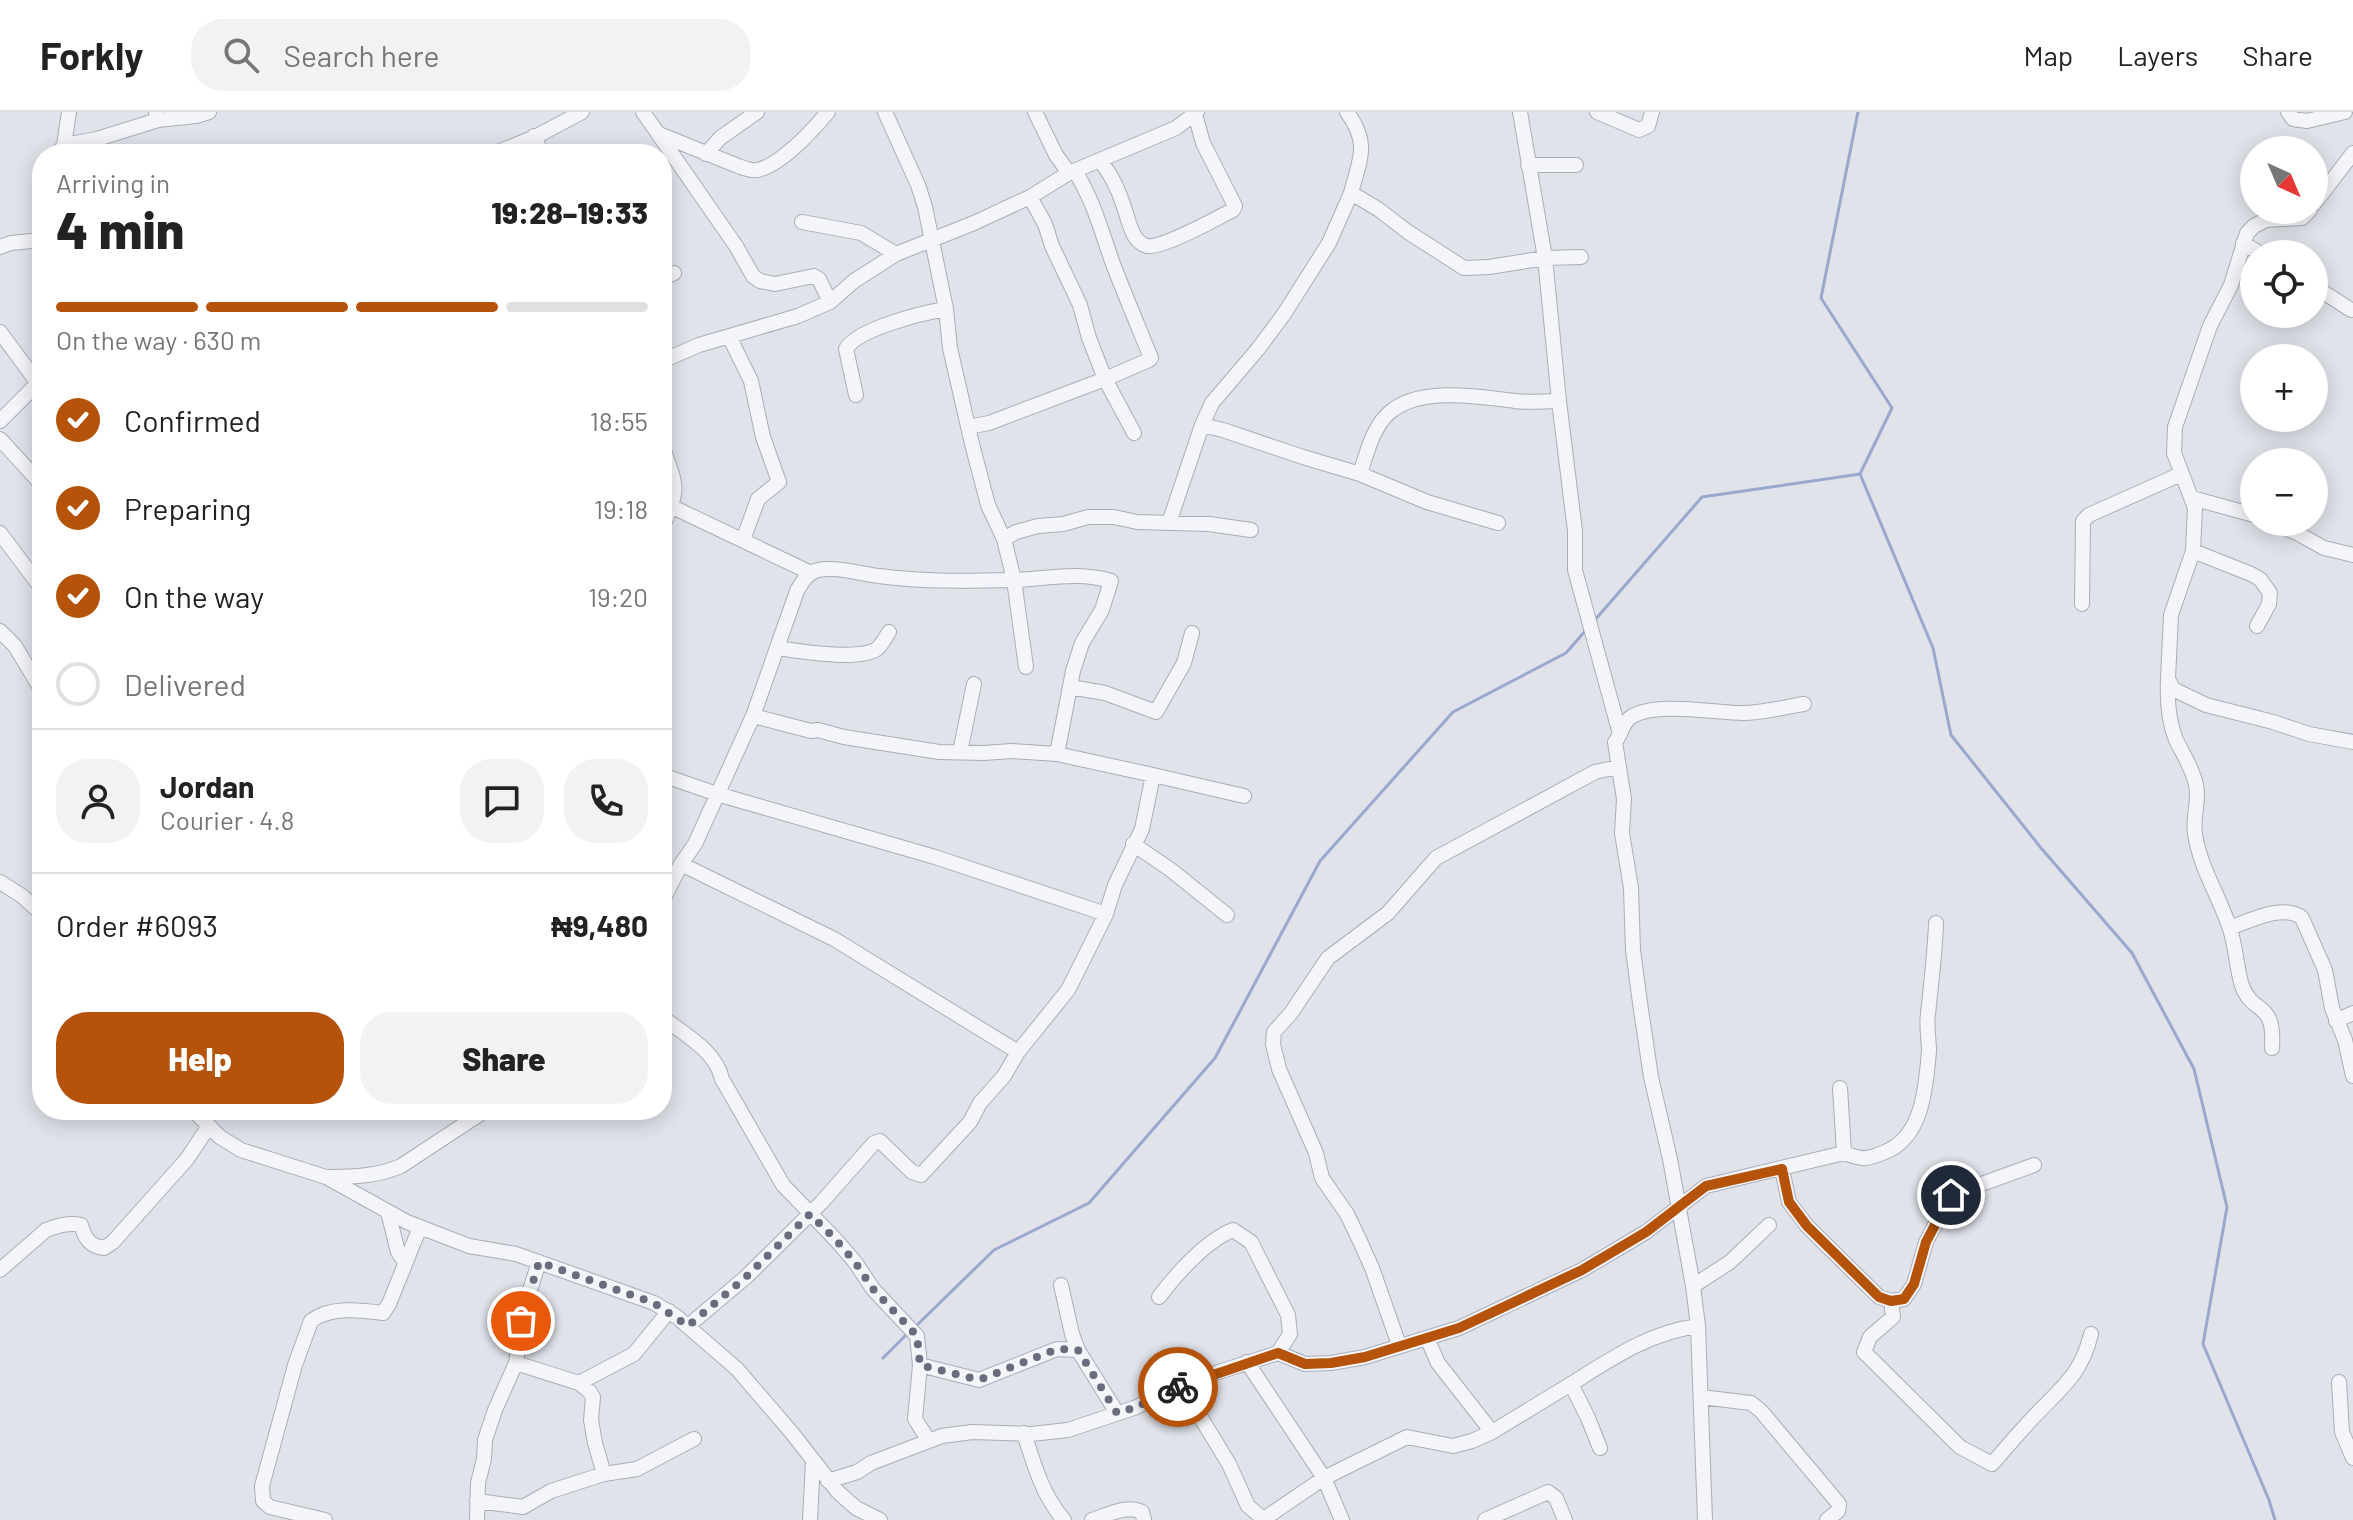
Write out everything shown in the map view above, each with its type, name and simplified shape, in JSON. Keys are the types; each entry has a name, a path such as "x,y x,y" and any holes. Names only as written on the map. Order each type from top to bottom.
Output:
{"street":[{"path":"62,144 69,112"},
{"path":"81,144 157,116 196,116 209,112"},
{"path":"516,144 534,136 554,118 582,112"},
{"path":"643,112 666,144"},
{"path":"706,154 720,138 757,112"},
{"path":"659,134 749,170 760,170 785,155 828,112"},
{"path":"885,112 918,185 933,239 950,348 968,427 988,505 1004,539 1014,580 1026,667"},
{"path":"968,427 989,423 1151,358 1086,190 1056,155 1035,112"},
{"path":"1169,523 1212,403 1258,349 1329,243 1351,193 1363,145 1357,126 1347,112"},
{"path":"1520,112 1545,258 1575,531 1575,570 1621,735"},
{"path":"1597,112 1639,130 1648,126 1652,112"},
{"path":"2288,112 2293,119 2307,121 2345,112"},
{"path":"672,357 729,336 767,327 830,302 854,281 896,254 1030,197 1072,172 1176,128 1196,113 1203,143 1235,206 1233,210 1172,240 1145,245 1136,240 1117,187 1100,161"},
{"path":"534,136 538,144"},
{"path":"672,153 753,276 775,284 814,276 819,279 830,302"},
{"path":"2328,186 2353,153"},
{"path":"1528,165 1576,165"},
{"path":"1351,193 1464,268 1581,257"},
{"path":"1030,197 1080,305 1105,379 1134,433"},
{"path":"802,222 861,233 896,254"},
{"path":"2244,240 2247,233 2258,224"},
{"path":"0,247 32,241"},
{"path":"2240,254 2231,285 2210,326 2175,427 2174,453 2195,508 2193,551 2171,615 2166,706 2175,737 2196,781 2198,794 2194,830 2200,858 2230,928 2242,986 2250,999 2271,1019 2272,1048"},
{"path":"2328,295 2351,310"},
{"path":"856,395 846,349 850,342 921,313 946,309"},
{"path":"0,332 32,372"},
{"path":"729,336 751,381 763,437 779,482 758,499 743,540"},
{"path":"0,421 32,388"},
{"path":"1360,474 1372,438 1387,415 1407,403 1431,397 1476,396 1517,402 1559,401"},
{"path":"1202,425 1360,474 1427,502 1498,523"},
{"path":"0,439 32,474"},
{"path":"2082,604 2083,521 2089,515 2181,474"},
{"path":"672,475 676,487 672,495"},
{"path":"2192,498 2240,511"},
{"path":"672,506 811,573"},
{"path":"1004,539 1038,526 1063,524 1088,517 1209,524 1251,530"},
{"path":"0,533 32,576"},
{"path":"2302,536 2324,548 2353,555"},
{"path":"2193,551 2260,579 2270,593 2269,604 2257,626"},
{"path":"672,882 695,844 753,716 797,591 804,578 819,570 895,578 1014,580 1085,575 1111,581 1102,610 1082,643 1073,671 1057,754"},
{"path":"0,631 15,646 32,674"},
{"path":"777,648 823,655 861,653 876,649 889,632"},
{"path":"1070,687 1105,693 1156,712 1184,663 1192,633"},
{"path":"2168,679 2173,689 2206,705 2309,734 2353,742"},
{"path":"960,752 974,684"},
{"path":"1705,1520 1698,1326 1640,1003 1633,950 1631,888 1622,833 1624,799 1615,742 1621,735 1623,725 1641,712 1677,709 1747,713 1804,704"},
{"path":"753,716 811,731 939,752 1057,754 1244,796"},
{"path":"1399,1345 1359,1239 1347,1214 1322,1178 1311,1142 1279,1069 1273,1044 1274,1032 1291,1013 1328,958 1388,913 1436,858 1595,772 1618,767"},
{"path":"688,1326 746,1277 810,1214 874,1143 880,1141 912,1172 921,1175 970,1122 980,1103 1068,990 1106,914 1115,885 1142,829 1153,775"},
{"path":"672,778 935,857 1106,914"},
{"path":"1133,844 1227,915"},
{"path":"681,864 834,939 1018,1052"},
{"path":"0,882 32,905"},
{"path":"2230,928 2277,912 2296,913 2302,918 2325,970 2332,1008 2345,1040 2353,1076"},
{"path":"833,1486 871,1463 929,1441 956,1434 1068,1430 1134,1408 1181,1385 1278,1353 1312,1365 1365,1357 1427,1338 1479,1319 1582,1270 1646,1232 1706,1186 1844,1153 1863,1159 1888,1151 1902,1142 1914,1127 1925,1083 1929,1048 1927,1018 1936,923"},
{"path":"2336,1021 2353,1013"},
{"path":"672,1025 713,1057 783,1185 836,1240 873,1289 912,1331 920,1365 915,1419 929,1441"},
{"path":"1840,1088 1844,1153"},
{"path":"203,1120 220,1137 241,1150 326,1177 420,1227 469,1246 516,1254 669,1311 737,1369 856,1514 880,1520"},
{"path":"326,1177 389,1171 471,1120"},
{"path":"0,1270 46,1230 55,1227 75,1223 81,1225 85,1239 94,1245 104,1248 113,1242 187,1159 209,1126"},
{"path":"1782,1169 1789,1202 1807,1226 1879,1297 1891,1301 1904,1299 1914,1284 1926,1242 1951,1195 2034,1165"},
{"path":"388,1212 398,1252 405,1262"},
{"path":"1693,1286 1730,1262 1769,1225"},
{"path":"325,1520 306,1518 266,1505 263,1501 262,1486 295,1365 311,1321 320,1315 366,1310 383,1313 420,1227"},
{"path":"1159,1297 1195,1256 1233,1230 1251,1242 1288,1315 1290,1334 1278,1353"},
{"path":"477,1520 478,1483 485,1440 516,1363 524,1309 539,1262"},
{"path":"1061,1285 1078,1350 1117,1413"},
{"path":"1891,1301 1893,1317 1870,1337 1864,1352 1960,1447 1992,1464 2031,1419 2058,1394 2086,1356 2091,1334"},
{"path":"579,1383 634,1354 669,1311"},
{"path":"1181,1385 1229,1464 1248,1506 1256,1514 1267,1517 1324,1478 1407,1437 1453,1446 1472,1441 1492,1432 1625,1350 1676,1329 1698,1326"},
{"path":"1427,1338 1438,1363 1492,1432"},
{"path":"920,1365 979,1380 1057,1349 1078,1350"},
{"path":"1247,1362 1324,1478 1342,1520"},
{"path":"516,1363 579,1383 589,1391 593,1397 591,1420 595,1443 604,1474"},
{"path":"2339,1382 2342,1432 2353,1458"},
{"path":"1571,1384 1600,1448"},
{"path":"1701,1397 1751,1403 1761,1411 1839,1504 1838,1511 1827,1520"},
{"path":"1024,1433 1041,1486 1064,1520"},
{"path":"477,1501 523,1507 551,1491 604,1474 637,1469 694,1439"},
{"path":"810,1520 813,1461"},
{"path":"1485,1520 1548,1492 1556,1498 1565,1520"},
{"path":"1092,1520 1129,1508 1142,1512 1144,1520"}],"waterway":[{"path":"1858,112 1821,298 1892,408 1860,474 1933,648 1951,735 2041,848 2132,953 2194,1069 2227,1207 2203,1344 2275,1520"},
{"path":"1594,621 1702,497 1860,474"},
{"path":"916,1326 994,1250 1089,1203 1215,1058 1320,861 1453,712 1566,653 1586,630"},
{"path":"883,1358 907,1334"}],"way so far":[{"path":"521,1321 539,1262 654,1303 688,1326 746,1277 810,1214 823,1225 855,1262 873,1289 917,1336 920,1365 979,1380 1057,1349 1078,1350 1117,1413 1178,1387"}],"route":[{"path":"1178,1387 1278,1353 1305,1364 1331,1363 1365,1357 1459,1328 1582,1270 1646,1232 1706,1186 1782,1169 1789,1202 1807,1226 1879,1297 1891,1301 1904,1299 1914,1284 1926,1242 1951,1195"}]}
